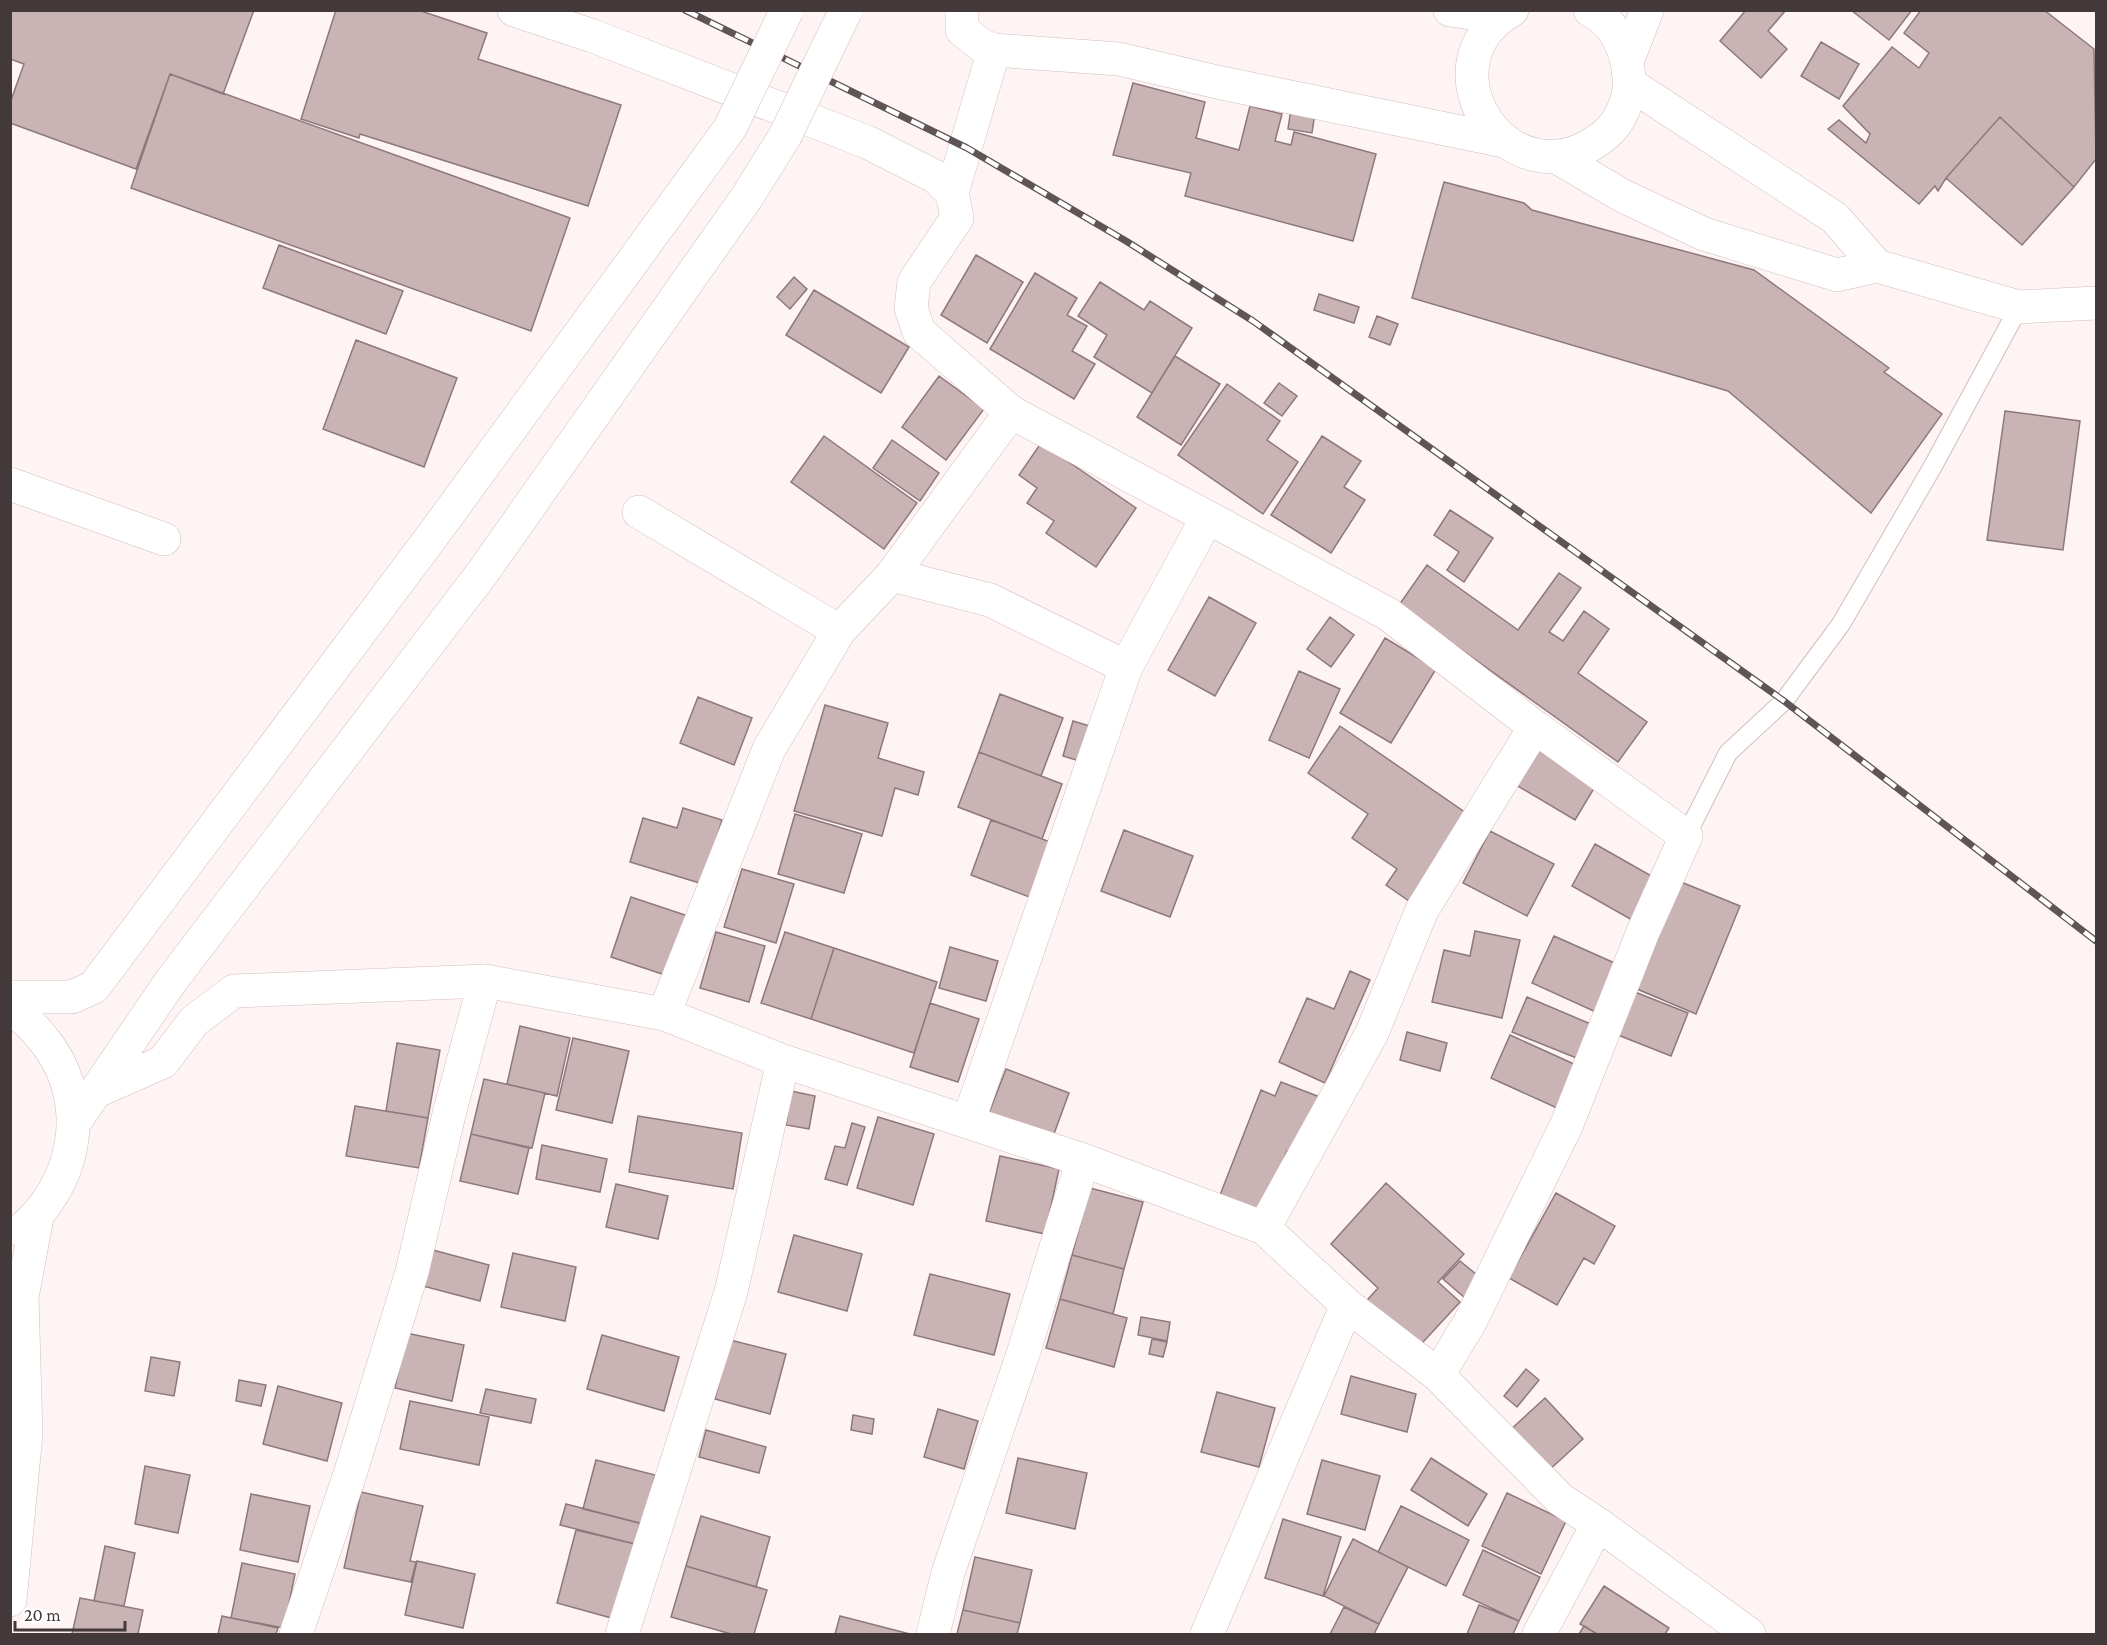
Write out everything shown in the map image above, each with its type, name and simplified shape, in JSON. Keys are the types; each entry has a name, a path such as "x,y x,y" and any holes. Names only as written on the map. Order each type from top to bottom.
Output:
{"street":[{"path":"514,10 593,36 867,142 936,177 952,193"},
{"path":"10,997 72,997 94,987 433,535 730,128 787,10"},
{"path":"74,1123 171,981 483,572 747,196 785,136 846,10"},
{"path":"962,10 962,30 981,45 994,50 1119,59 1217,82 1504,141"},
{"path":"1450,10 1506,14"},
{"path":"1590,10 1599,15 1617,34 1629,72 1835,218 1877,266"},
{"path":"1506,14 1483,38 1479,46 1473,63 1473,90 1480,114 1496,135 1516,150 1541,157 1566,156 1590,147 1610,131 1624,110 1629,72 1647,10"},
{"path":"994,50 952,193 957,218 914,282 911,308 919,332 1011,412 1388,614 1535,727 1686,836 1643,932 1567,1124 1470,1322 1438,1375"},
{"path":"1555,156 1623,196 1704,234 1837,275 1877,266 2019,307 2097,303"},
{"path":"664,1014 769,749 839,631 892,575 1011,412"},
{"path":"10,484 164,539"},
{"path":"639,512 839,631"},
{"path":"968,1122 1126,667 1207,518"},
{"path":"892,575 990,600 1126,667"},
{"path":"1264,1228 1372,1033 1422,910 1535,727"},
{"path":"95,1092 163,1062 194,1021 234,991 485,981 664,1014 783,1061 1083,1160 1264,1228 1347,1305 1438,1375 1560,1499 1598,1524 1749,1635"},
{"path":"296,1635 351,1471 412,1272 450,1110 485,981"},
{"path":"10,1010 40,1034 58,1060 70,1090 74,1123 70,1155 57,1188 37,1217 10,1238"},
{"path":"622,1635 731,1292 783,1061"},
{"path":"933,1635 948,1572 1023,1354 1083,1160"},
{"path":"10,1600 13,1544 26,1434 22,1297 37,1217"},
{"path":"1207,1635 1347,1305"},
{"path":"1539,1635 1598,1524"}],"lane":[{"path":"1686,836 1728,753 1784,701 1841,624 1934,466 2019,307"}],"building":[{"path":"10,10 254,10 223,94 170,74 136,169 10,123 10,103 24,64 10,59"},
{"path":"336,10 418,10 487,33 478,59 621,105 588,206 360,134 359,138 301,119"},
{"path":"1746,10 1786,10 1768,31 1787,49 1761,78 1720,41"},
{"path":"1851,10 1912,10 1889,40"},
{"path":"1921,10 2044,10 2094,49 2096,159 2074,187 2000,117 1946,178 1938,191 1935,186 1919,204 1828,129 1839,120 1866,143 1870,134 1843,106 1892,47 1919,68 1929,53 1904,33"},
{"path":"1821,42 1859,64 1839,99 1801,76"},
{"path":"170,74 570,218 531,331 131,188"},
{"path":"1133,83 1205,102 1196,138 1239,150 1250,106 1282,114 1275,141 1291,145 1294,132 1376,154 1353,241 1185,196 1191,173 1113,155"},
{"path":"1292,102 1316,106 1312,133 1288,129"},
{"path":"2000,117 2074,187 2022,245 1946,178"},
{"path":"1444,182 1524,203 1532,210 1754,270 1889,368 1884,372 1942,414 1871,513 1728,391 1412,298"},
{"path":"279,245 403,291 386,334 263,288"},
{"path":"976,255 1023,282 987,343 941,315"},
{"path":"1035,273 1077,298 1067,315 1087,326 1072,351 1095,364 1074,399 990,349"},
{"path":"794,277 807,289 790,309 777,297"},
{"path":"1100,282 1144,310 1150,301 1192,328 1152,393 1094,357 1107,335 1078,316"},
{"path":"814,290 909,347 881,393 786,335"},
{"path":"1319,294 1359,307 1354,323 1314,310"},
{"path":"1377,316 1398,324 1390,345 1369,337"},
{"path":"356,340 457,378 424,467 323,429"},
{"path":"1175,356 1220,384 1181,445 1137,417"},
{"path":"939,376 984,409 946,460 902,427"},
{"path":"1279,383 1297,396 1282,416 1264,403"},
{"path":"1227,384 1280,421 1267,440 1298,462 1263,514 1178,455"},
{"path":"2005,411 2080,421 2063,550 1987,540"},
{"path":"824,436 917,503 884,549 791,482"},
{"path":"1322,436 1361,461 1344,487 1365,500 1331,553 1271,515"},
{"path":"892,440 939,473 920,501 873,468"},
{"path":"1041,443 1136,508 1096,567 1046,533 1054,521 1027,503 1037,488 1019,475"},
{"path":"1450,510 1493,538 1464,582 1447,570 1459,552 1434,535"},
{"path":"1427,565 1518,630 1559,573 1581,588 1549,632 1563,641 1584,611 1609,629 1578,673 1647,722 1618,762 1399,605"},
{"path":"1209,597 1256,623 1215,696 1168,670"},
{"path":"1330,617 1354,635 1331,667 1307,649"},
{"path":"1385,638 1436,669 1391,743 1340,713"},
{"path":"1299,671 1340,689 1309,758 1269,740"},
{"path":"1000,694 1063,718 1041,776 979,752"},
{"path":"698,697 752,718 734,765 680,743"},
{"path":"825,705 888,723 878,758 924,772 918,795 895,788 882,836 794,811"},
{"path":"1073,721 1093,727 1083,762 1063,756"},
{"path":"1340,726 1469,815 1409,901 1386,885 1397,869 1352,838 1368,814 1308,773"},
{"path":"1539,744 1599,780 1575,820 1516,785"},
{"path":"979,752 1062,784 1042,839 958,807"},
{"path":"683,808 722,820 703,884 630,862 643,818 677,828"},
{"path":"795,814 862,834 844,893 778,874"},
{"path":"991,820 1061,846 1040,901 971,875"},
{"path":"1124,830 1193,856 1170,917 1101,891"},
{"path":"1490,831 1554,864 1527,916 1463,883"},
{"path":"1595,844 1655,878 1632,920 1572,886"},
{"path":"742,869 794,884 776,943 724,927"},
{"path":"1681,882 1740,906 1696,1014 1637,989"},
{"path":"631,897 688,916 668,976 611,957"},
{"path":"1475,931 1520,940 1502,1018 1432,1002 1444,950 1470,956"},
{"path":"716,932 765,946 749,1002 700,988"},
{"path":"785,932 834,948 811,1019 761,1003"},
{"path":"1554,936 1619,965 1598,1013 1532,983"},
{"path":"950,947 998,961 986,1001 939,988"},
{"path":"834,948 937,982 914,1053 811,1019"},
{"path":"1350,971 1370,980 1325,1083 1279,1062 1307,998 1334,1009"},
{"path":"1635,992 1688,1013 1671,1056 1618,1035"},
{"path":"1527,997 1593,1025 1579,1059 1512,1032"},
{"path":"930,1003 979,1019 958,1082 910,1067"},
{"path":"520,1026 570,1038 557,1096 507,1084"},
{"path":"1407,1032 1447,1043 1440,1071 1400,1060"},
{"path":"1510,1035 1576,1065 1557,1108 1491,1078"},
{"path":"573,1038 629,1051 612,1123 556,1110"},
{"path":"397,1043 440,1050 428,1118 386,1111"},
{"path":"1006,1069 1069,1093 1051,1142 987,1118"},
{"path":"484,1079 545,1093 532,1148 471,1134"},
{"path":"1281,1082 1325,1099 1303,1157 1287,1151 1263,1211 1220,1195 1261,1090 1275,1096"},
{"path":"791,1091 815,1096 809,1129 786,1125"},
{"path":"355,1106 428,1118 419,1168 346,1156"},
{"path":"638,1116 742,1133 733,1189 629,1172"},
{"path":"878,1117 934,1134 913,1205 857,1188"},
{"path":"852,1123 865,1127 847,1185 825,1179 835,1146 845,1148"},
{"path":"471,1134 529,1148 518,1194 460,1181"},
{"path":"542,1145 607,1159 600,1192 536,1179"},
{"path":"1000,1156 1059,1169 1045,1234 986,1221"},
{"path":"1386,1183 1464,1254 1438,1282 1460,1302 1412,1354 1361,1307 1378,1288 1331,1244"},
{"path":"616,1184 668,1196 658,1239 606,1227"},
{"path":"1090,1188 1143,1202 1124,1269 1072,1255"},
{"path":"1556,1193 1615,1226 1594,1264 1584,1258 1557,1305 1509,1278"},
{"path":"794,1235 862,1254 847,1311 778,1292"},
{"path":"433,1250 489,1265 480,1301 423,1286"},
{"path":"513,1253 576,1267 565,1321 501,1307"},
{"path":"1072,1255 1124,1269 1113,1314 1060,1299"},
{"path":"1460,1261 1482,1279 1465,1298 1443,1279"},
{"path":"930,1274 1010,1294 994,1355 914,1335"},
{"path":"1060,1299 1127,1318 1114,1367 1046,1348"},
{"path":"1141,1317 1170,1322 1167,1341 1138,1335"},
{"path":"406,1333 464,1345 452,1401 395,1388"},
{"path":"602,1335 679,1357 664,1411 587,1389"},
{"path":"1152,1339 1167,1342 1163,1357 1149,1354"},
{"path":"730,1340 786,1354 770,1414 715,1399"},
{"path":"151,1357 180,1362 174,1396 145,1391"},
{"path":"1526,1369 1539,1380 1517,1407 1504,1396"},
{"path":"1351,1376 1416,1394 1407,1432 1341,1414"},
{"path":"239,1380 266,1385 261,1406 236,1401"},
{"path":"278,1386 342,1403 327,1461 263,1444"},
{"path":"486,1389 536,1399 531,1423 480,1413"},
{"path":"1217,1392 1275,1408 1259,1467 1201,1452"},
{"path":"1545,1398 1583,1439 1546,1473 1508,1432"},
{"path":"410,1401 489,1417 479,1465 400,1449"},
{"path":"938,1409 978,1421 964,1469 924,1457"},
{"path":"853,1415 874,1419 872,1434 851,1430"},
{"path":"706,1430 766,1447 759,1473 699,1457"},
{"path":"1018,1458 1087,1473 1075,1529 1006,1513"},
{"path":"1431,1458 1487,1494 1468,1526 1411,1490"},
{"path":"596,1460 655,1475 643,1524 583,1509"},
{"path":"1322,1460 1380,1476 1365,1530 1307,1514"},
{"path":"145,1466 190,1475 178,1533 135,1524"},
{"path":"361,1492 423,1506 410,1561 416,1562 411,1582 344,1568"},
{"path":"1507,1493 1566,1521 1541,1574 1482,1546"},
{"path":"251,1494 310,1506 298,1562 240,1550"},
{"path":"566,1504 640,1523 635,1544 560,1525"},
{"path":"1401,1506 1469,1540 1446,1586 1378,1552"},
{"path":"701,1516 770,1537 756,1587 686,1566"},
{"path":"1283,1519 1341,1537 1323,1596 1265,1578"},
{"path":"576,1530 635,1544 615,1619 557,1603"},
{"path":"1353,1539 1408,1567 1379,1624 1324,1596"},
{"path":"105,1546 135,1553 124,1606 94,1601"},
{"path":"1483,1550 1540,1577 1519,1621 1463,1595"},
{"path":"975,1557 1032,1570 1020,1623 963,1610"},
{"path":"417,1561 475,1574 463,1628 405,1615"},
{"path":"242,1563 295,1574 284,1628 231,1618"},
{"path":"686,1566 767,1590 754,1634 731,1634 671,1617"},
{"path":"1604,1586 1669,1628 1665,1634 1597,1634 1580,1624"},
{"path":"80,1598 143,1610 138,1634 72,1634"},
{"path":"1479,1605 1519,1621 1513,1634 1467,1634"},
{"path":"1344,1607 1379,1624 1374,1634 1330,1634"},
{"path":"963,1610 1020,1623 1017,1634 957,1634"},
{"path":"222,1616 278,1628 276,1634 218,1634"},
{"path":"840,1616 910,1634 835,1634"},
{"path":"1584,1626 1597,1634 1579,1634"}],"railway":[{"path":"685,10 967,148 1126,241 1253,321 1784,701 2096,941"}]}
